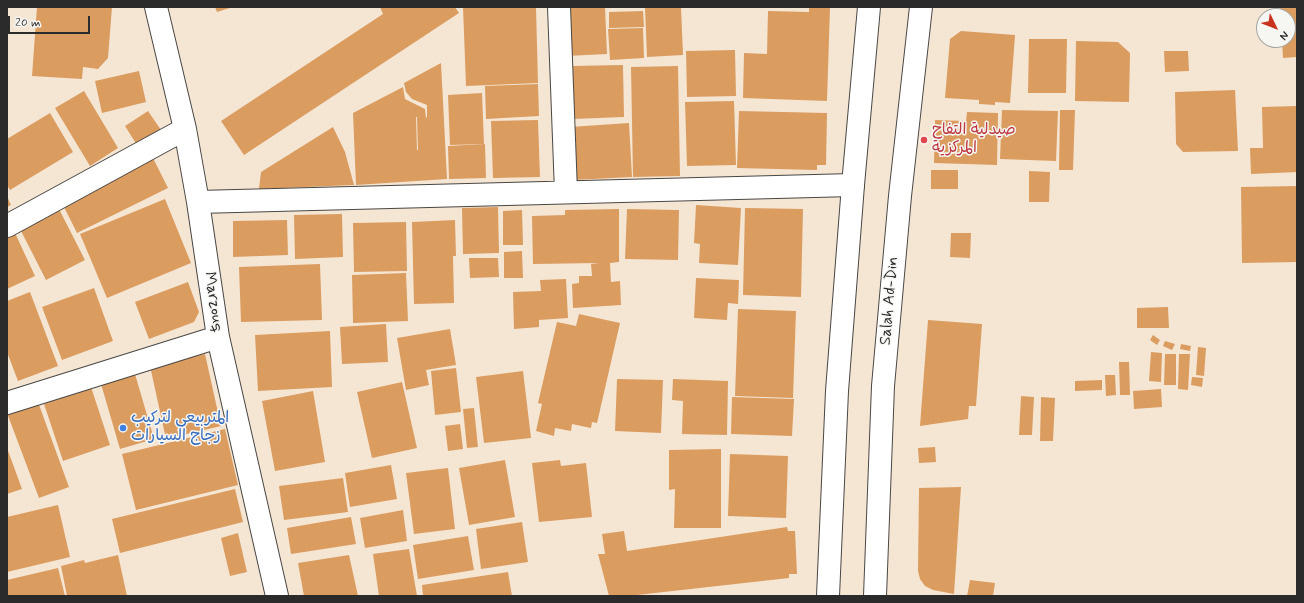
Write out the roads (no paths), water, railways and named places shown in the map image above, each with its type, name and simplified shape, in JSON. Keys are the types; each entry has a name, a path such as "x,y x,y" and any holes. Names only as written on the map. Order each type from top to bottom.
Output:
{"main road":[{"name":"Marzouq","path":"156,7 184,129 198,202 218,337 277,596"},
{"path":"559,7 566,192"},
{"path":"828,596 837,391 869,7"},
{"name":"Salah Ad-Din","path":"875,596 883,386 900,196 921,7"},
{"path":"7,226 184,129"},
{"path":"198,202 853,185"},
{"path":"7,403 218,337"}],"place":[{"name":"صيدلية التفاح المركزية","path":"924,140"},
{"name":"المتربيعي لتركيب زجاج السيارات","path":"123,428"}]}
